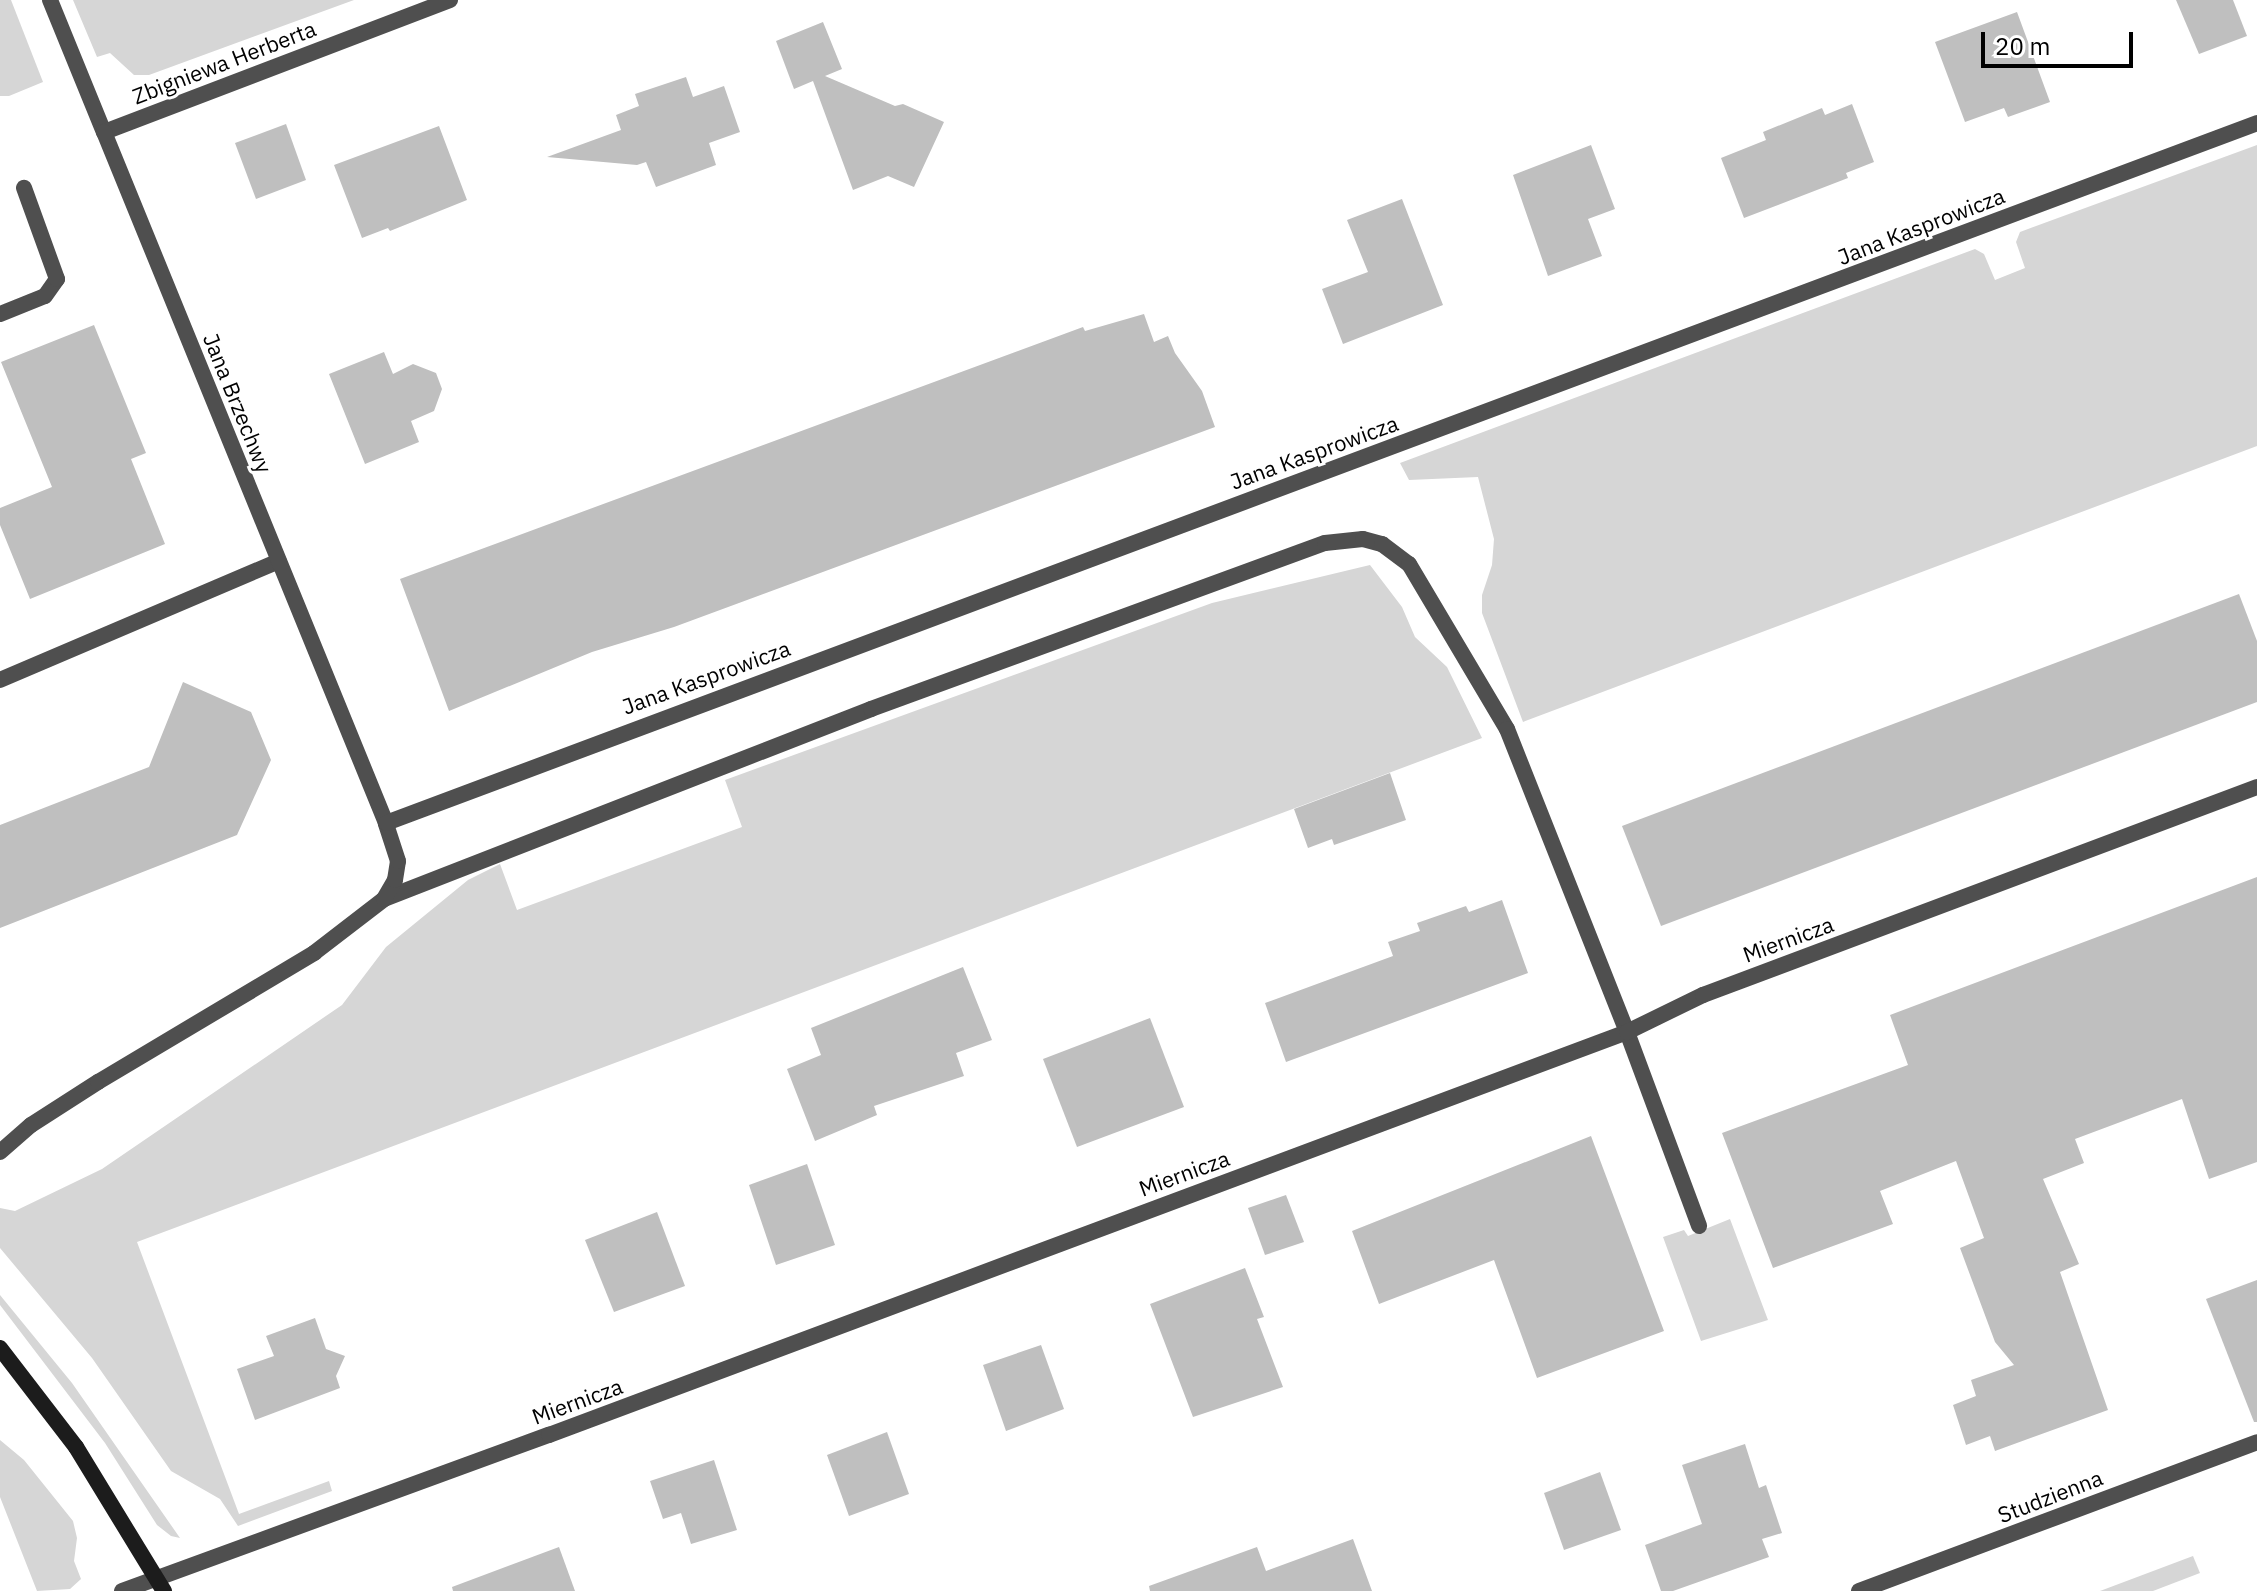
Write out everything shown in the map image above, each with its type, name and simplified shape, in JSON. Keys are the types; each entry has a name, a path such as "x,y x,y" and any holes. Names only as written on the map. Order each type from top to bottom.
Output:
{"street":[{"name":"Jana Brzechwy","path":"50,0 386,823 398,861 395,880 384,899"},
{"name":"Zbigniewa Herberta","path":"104,132 450,0"},
{"name":"Jana Kasprowicza","path":"386,823 461,792 2257,123"},
{"path":"0,314 45,296 57,279 24,188"},
{"path":"0,1152 31,1125 98,1082 314,953 384,899 871,709 1325,543 1363,539 1382,544 1409,564 1507,729 1627,1032 1699,1226"},
{"path":"0,680 279,561"},
{"name":"Miernicza","path":"122,1591 161,1585 1627,1032 1703,995 2257,787"},
{"path":"0,1348 76,1447 161,1585"},
{"name":"Studzienna","path":"1859,1591 2257,1442"}],"shaded area":[{"path":"0,0 11,0 43,82 9,96 0,96"},
{"path":"73,0 354,0 149,75 134,75 110,53 97,57"},
{"path":"2257,145 2257,446 1523,722 1482,613 1482,595 1492,565 1494,539 1478,477 1409,480 1400,463 1975,249 1984,254 1995,280 2025,268 2016,242 2020,232"},
{"path":"1370,565 1402,607 1415,637 1447,667 1482,738 137,1242 239,1514 329,1481 332,1491 238,1526 220,1499 171,1471 92,1358 0,1248 0,1208 15,1211 102,1169 342,1005 386,947 468,880 500,864 517,910 742,827 725,780 1212,603"},
{"path":"1730,1219 1768,1320 1701,1341 1663,1237 1684,1230 1688,1236"},
{"path":"0,1295 72,1383 180,1538 171,1536 157,1525 105,1443 0,1305"},
{"path":"0,1440 24,1460 73,1521 77,1538 74,1561 81,1579 70,1589 37,1591 0,1497"},
{"path":"2193,1556 2200,1573 2153,1591 2100,1591"}],"building":[{"path":"2176,0 2233,0 2247,36 2199,54"},
{"path":"2017,12 2050,102 2008,117 2004,108 1965,122 1935,42"},
{"path":"823,22 842,69 825,76 895,106 903,104 944,122 914,187 888,176 853,190 813,81 794,89 776,41"},
{"path":"686,77 693,97 724,86 740,132 709,143 716,165 656,187 646,162 637,165 547,157 621,130 616,115 639,106 635,94"},
{"path":"1852,104 1874,162 1846,173 1848,178 1744,218 1721,158 1766,140 1763,132 1822,108 1825,115"},
{"path":"286,124 306,180 256,199 235,143"},
{"path":"439,126 467,200 390,231 388,228 362,238 334,165"},
{"path":"1591,145 1615,209 1588,219 1602,256 1548,276 1513,175"},
{"path":"1402,199 1443,305 1343,344 1322,289 1368,272 1347,220"},
{"path":"1144,314 1154,342 1168,336 1175,353 1202,391 1215,427 674,627 592,652 449,711 400,579 1083,327 1085,331"},
{"path":"94,325 146,453 131,459 165,544 30,599 0,525 0,508 52,487 1,362"},
{"path":"384,352 393,374 413,364 436,373 442,389 434,411 411,421 419,442 365,464 329,374"},
{"path":"2239,594 2257,641 2257,702 1661,926 1622,826"},
{"path":"183,682 251,712 271,760 237,835 0,928 0,825 149,767"},
{"path":"1390,773 1406,820 1334,845 1332,839 1308,848 1294,809"},
{"path":"2257,877 2257,1162 2209,1179 2182,1099 2075,1139 2084,1163 2043,1179 2079,1264 2060,1272 2108,1410 1995,1451 1990,1436 1966,1445 1953,1405 1976,1396 1971,1380 2014,1365 1995,1342 1960,1248 1984,1238 1956,1161 1880,1191 1893,1224 1773,1268 1722,1133 1908,1065 1890,1015"},
{"path":"1502,900 1528,973 1286,1062 1265,1003 1393,956 1388,942 1420,931 1417,923 1466,906 1469,912"},
{"path":"963,967 992,1040 956,1053 964,1076 874,1106 877,1115 815,1141 787,1069 821,1055 811,1028"},
{"path":"1150,1018 1184,1107 1077,1147 1043,1059"},
{"path":"1591,1136 1664,1331 1537,1378 1494,1260 1379,1304 1352,1231"},
{"path":"807,1164 835,1245 776,1265 749,1185"},
{"path":"1286,1195 1304,1242 1265,1255 1248,1208"},
{"path":"657,1212 685,1286 614,1312 585,1240"},
{"path":"1245,1268 1264,1317 1257,1319 1283,1387 1193,1417 1150,1304"},
{"path":"2257,1280 2257,1422 2254,1422 2206,1299"},
{"path":"315,1318 326,1349 345,1356 336,1376 340,1388 255,1420 237,1369 274,1356 266,1336"},
{"path":"1041,1345 1064,1409 1006,1431 983,1365"},
{"path":"887,1432 909,1494 849,1516 827,1455"},
{"path":"1745,1444 1759,1488 1766,1485 1782,1533 1762,1539 1769,1557 1673,1591 1661,1591 1645,1545 1702,1524 1682,1465"},
{"path":"714,1460 737,1530 691,1544 681,1513 663,1519 650,1481"},
{"path":"1600,1472 1621,1530 1564,1550 1544,1493"},
{"path":"1353,1539 1372,1591 1150,1591 1149,1586 1257,1547 1266,1571"},
{"path":"559,1547 575,1591 453,1591 452,1587"}]}
